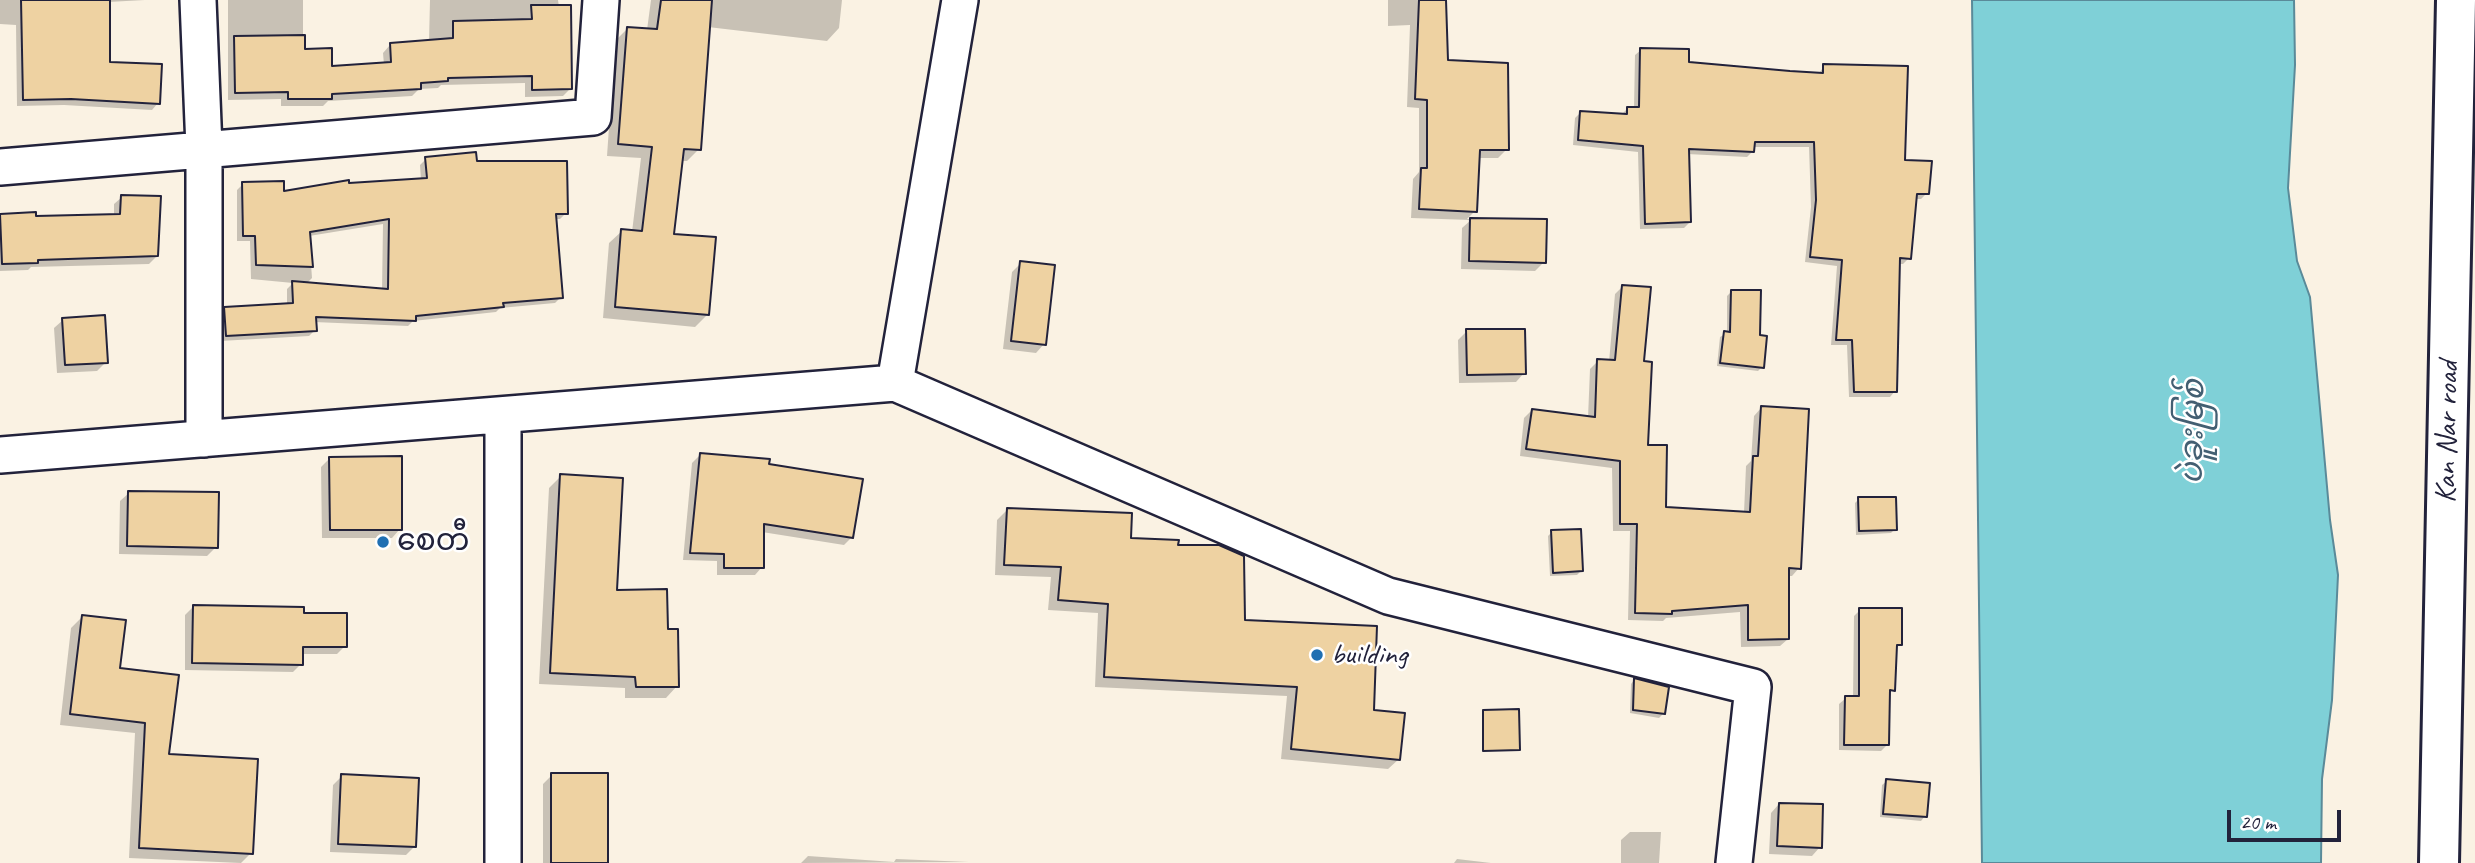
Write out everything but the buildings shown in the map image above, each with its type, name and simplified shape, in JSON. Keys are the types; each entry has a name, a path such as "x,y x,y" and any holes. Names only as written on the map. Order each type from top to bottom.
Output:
{"street":[{"path":"198,0 204,148 204,439"},
{"path":"0,167 593,117 601,0"},
{"path":"895,383 960,0"},
{"name":"Kan Nar road","path":"2439,863 2456,0"},
{"path":"0,455 895,383 1388,596 1753,687 1734,863"},
{"path":"503,415 503,863"}],"water":[{"name":"ပဲခူးမြစ်","path":"1972,0 2294,0 2295,65 2288,188 2297,261 2310,297 2330,520 2338,575 2332,700 2322,779 2321,863 1982,863"}],"place":[{"name":"စေတီ","path":"383,542"},
{"name":"building","path":"1317,655"}]}
